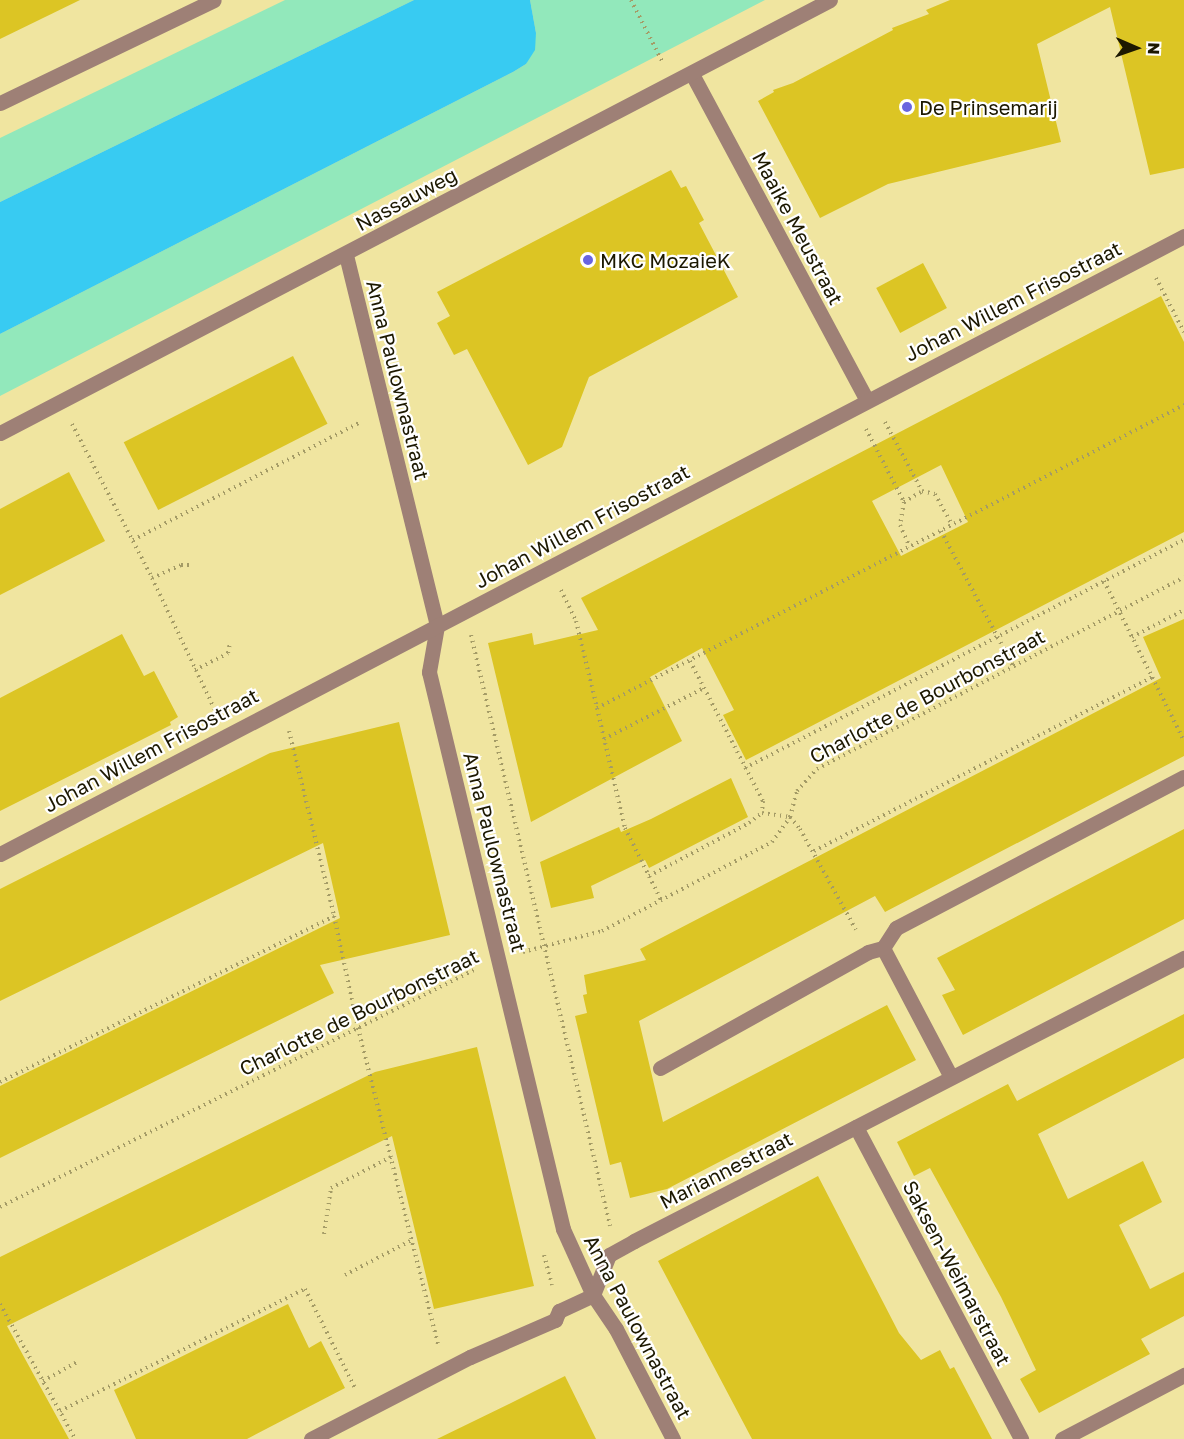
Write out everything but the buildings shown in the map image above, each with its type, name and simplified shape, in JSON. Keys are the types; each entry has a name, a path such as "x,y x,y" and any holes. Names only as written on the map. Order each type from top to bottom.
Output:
{"street":[{"path":"0,103 214,0"},
{"name":"Nassauweg","path":"0,434 830,0"},
{"name":"Maaike Meustraat","path":"692,74 861,404"},
{"name":"Johan Willem Frisostraat","path":"0,854 226,733 466,611 1184,236"},
{"name":"Anna Paulownastraat","path":"346,255 437,626 429,672 563,1229 593,1295 616,1329 673,1439"},
{"path":"660,1068 868,952 883,948 896,928 1184,777"},
{"path":"883,948 951,1077"},
{"name":"Mariannestraat","path":"593,1295 609,1256 617,1251 1184,958"},
{"name":"Saksen-Weimarstraat","path":"856,1127 1021,1439"},
{"path":"311,1439 440,1372 555,1320 559,1311 593,1295"},
{"path":"1062,1439 1184,1376"}],"path":[{"path":"631,0 673,84"},
{"path":"1145,256 1184,332"},
{"path":"61,402 152,578 226,733"},
{"path":"861,404 889,426 922,491"},
{"path":"861,404 904,502 900,525 910,547"},
{"path":"597,708 1184,405"},
{"path":"133,540 359,422 386,416"},
{"path":"904,502 922,491 935,494 952,525"},
{"path":"941,531 1013,666"},
{"path":"745,768 1184,539"},
{"path":"152,578 181,565 194,565"},
{"path":"550,567 576,621 625,828 661,900"},
{"name":"Charlotte de Bourbonstraat","path":"0,1208 499,959 602,931 772,842 790,817 797,791 817,769 1184,577"},
{"path":"1104,581 1184,741"},
{"path":"1132,637 1184,610"},
{"path":"466,611 543,946 617,1251"},
{"path":"195,669 228,653 230,643"},
{"path":"690,661 762,801 762,813"},
{"path":"814,851 1152,677"},
{"path":"604,739 704,688"},
{"path":"282,704 334,916 358,1028 437,1338 440,1372"},
{"path":"649,876 749,823 762,813 790,817 814,851 868,952"},
{"path":"0,1082 334,916"},
{"path":"324,1234 331,1188 391,1157"},
{"path":"345,1275 412,1240"},
{"path":"543,1251 559,1311"},
{"path":"60,1411 305,1289 367,1410"},
{"path":"0,1304 75,1439"},
{"path":"43,1381 75,1363"}],"green space":[{"path":"285,0 414,0 0,202 0,138"},
{"path":"530,0 765,0 0,396 0,334 526,64 536,33"}],"water":[{"path":"414,0 530,0 536,33 535,50 526,64 513,72 0,334 0,202"}],"place":[{"name":"De Prinsemarij","path":"907,107"},
{"name":"MKC MozaieK","path":"588,260"}]}
